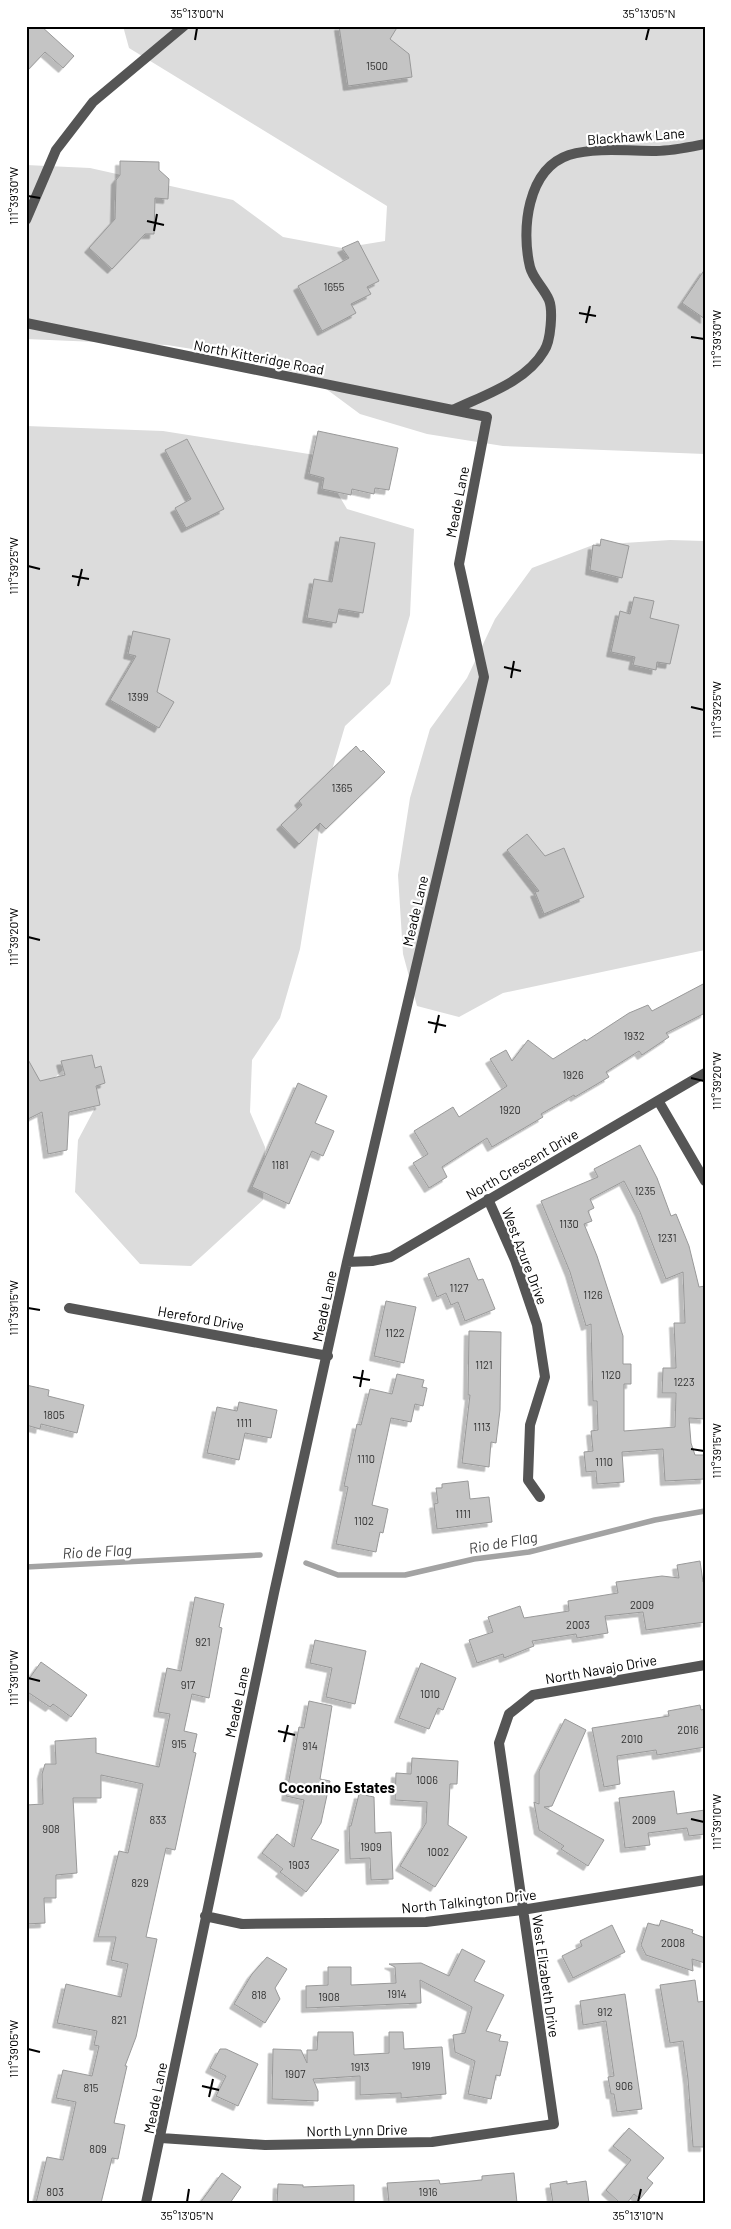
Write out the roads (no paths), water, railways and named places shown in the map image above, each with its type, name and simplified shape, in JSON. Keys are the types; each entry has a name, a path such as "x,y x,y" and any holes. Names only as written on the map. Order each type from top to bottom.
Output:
{"street":[{"path":"26,220 56,150 93,102 184,26"},
{"name":"Blackhawk Lane","path":"453,410 506,384 532,368 546,350 551,329 550,301 530,269 526,240 532,192 548,166 569,155 619,149 657,151 705,144"},
{"name":"North Kitteridge Road","path":"26,323 487,417"},
{"name":"Meade Lane","path":"146,2203 161,2138 205,1916 347,1262 484,677 459,564 487,417"},
{"name":"North Crescent Drive","path":"347,1262 372,1261 391,1257 488,1199 659,1102 705,1073"},
{"path":"659,1102 705,1181"},
{"name":"West Azure Drive","path":"488,1199 515,1260 537,1325 545,1378 530,1425 528,1480 540,1497"},
{"name":"Hereford Drive","path":"69,1308 328,1356"},
{"name":"North Navajo Drive","path":"499,1743 509,1714 533,1695 705,1665"},
{"name":"West Elizabeth Drive","path":"499,1743 554,2124"},
{"name":"North Talkington Drive","path":"205,1916 242,1924 426,1922 522,1910 705,1880"},
{"name":"North Lynn Drive","path":"161,2138 265,2145 432,2142 554,2124"}],"waterway":[{"name":"Rio de Flag","path":"306,1563 338,1575 405,1575 474,1559 529,1552 655,1520 705,1511"},
{"name":"Rio de Flag","path":"26,1567 260,1555"}],"district":[{"name":"Coconino Estates","path":"337,1787"}]}
